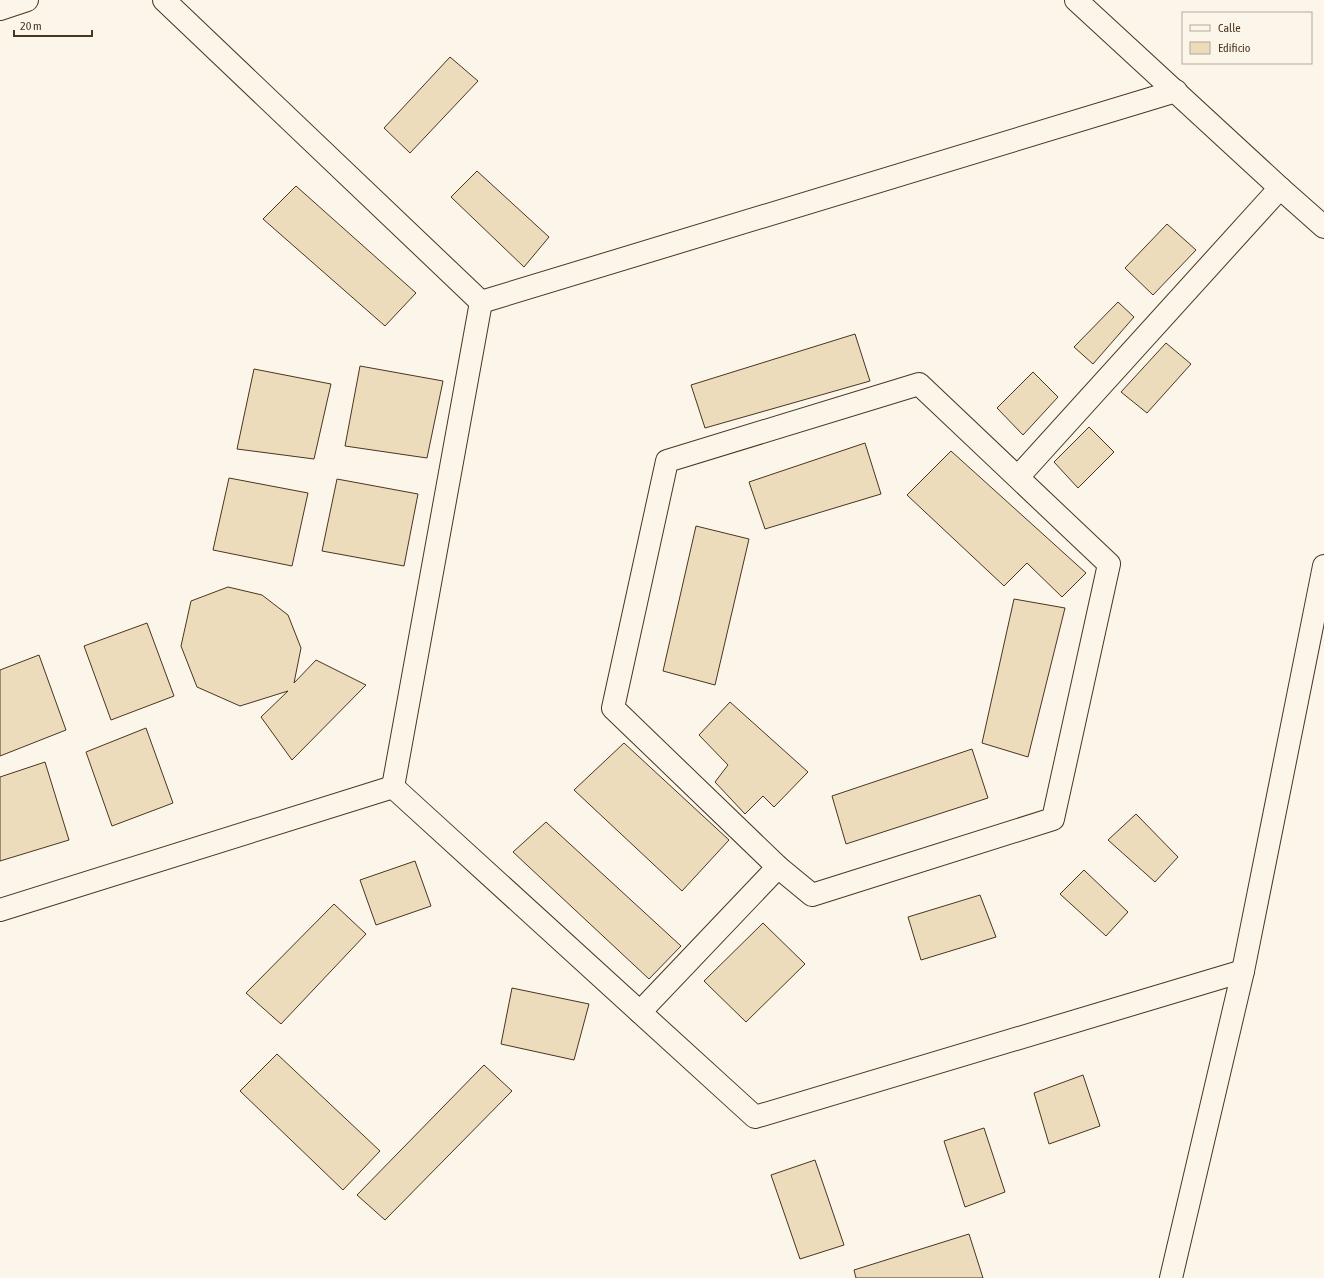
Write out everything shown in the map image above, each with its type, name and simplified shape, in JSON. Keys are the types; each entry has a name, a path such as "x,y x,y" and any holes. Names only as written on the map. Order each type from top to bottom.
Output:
{"street":[{"path":"0,9 28,0"},
{"path":"164,0 481,302"},
{"path":"1076,0 1324,227"},
{"path":"481,302 1176,91"},
{"path":"1018,477 1280,188"},
{"path":"393,787 481,302"},
{"path":"919,384 1018,477 1109,564 1053,818 812,896 778,867 613,708 668,461 919,384"},
{"path":"1171,1278 1243,971 1324,566"},
{"path":"0,910 393,787"},
{"path":"393,787 755,1117 1243,971"},
{"path":"640,1012 778,867"}],"building":[{"path":"450,57 478,81 410,153 384,128"},
{"path":"477,171 549,237 524,267 451,197"},
{"path":"296,186 416,293 385,326 263,219"},
{"path":"1167,224 1196,250 1153,295 1125,268"},
{"path":"1118,302 1134,317 1093,364 1074,347"},
{"path":"855,334 870,381 705,428 691,385"},
{"path":"1166,343 1191,364 1147,413 1121,392"},
{"path":"360,366 443,381 427,458 345,446"},
{"path":"254,369 331,384 314,459 237,449"},
{"path":"1033,372 1058,397 1023,435 997,408"},
{"path":"1089,427 1114,452 1078,488 1054,462"},
{"path":"865,443 881,494 765,529 749,482"},
{"path":"951,451 1086,573 1062,597 1027,563 1004,586 907,495"},
{"path":"229,478 308,493 292,566 213,550"},
{"path":"337,479 418,494 404,566 322,551"},
{"path":"696,526 749,539 715,685 663,671"},
{"path":"228,587 262,595 288,615 301,648 294,683 316,660 366,685 292,760 261,717 288,691 240,706 197,687 181,646 191,601"},
{"path":"1014,599 1065,608 1028,757 982,743"},
{"path":"147,623 174,696 111,720 84,646"},
{"path":"39,655 66,730 0,756 0,670"},
{"path":"730,702 808,772 774,807 763,796 745,814 715,782 728,765 699,735"},
{"path":"146,728 173,803 112,826 86,752"},
{"path":"624,743 729,840 682,891 574,790"},
{"path":"972,749 988,798 846,844 832,796"},
{"path":"45,762 69,840 0,861 0,777"},
{"path":"1136,814 1178,857 1155,882 1108,840"},
{"path":"546,822 681,946 649,979 513,852"},
{"path":"415,861 431,906 376,925 360,880"},
{"path":"1084,870 1128,912 1106,936 1060,894"},
{"path":"980,895 996,937 921,960 908,917"},
{"path":"334,904 366,934 281,1024 246,993"},
{"path":"763,923 805,964 746,1022 704,981"},
{"path":"512,988 589,1004 574,1060 501,1044"},
{"path":"277,1054 380,1151 343,1190 240,1091"},
{"path":"484,1065 512,1091 385,1220 357,1195"},
{"path":"1083,1075 1100,1126 1049,1144 1034,1093"},
{"path":"984,1128 1005,1192 965,1207 944,1141"},
{"path":"815,1160 844,1245 800,1259 771,1175"},
{"path":"969,1234 983,1278 856,1278 854,1270"}]}
